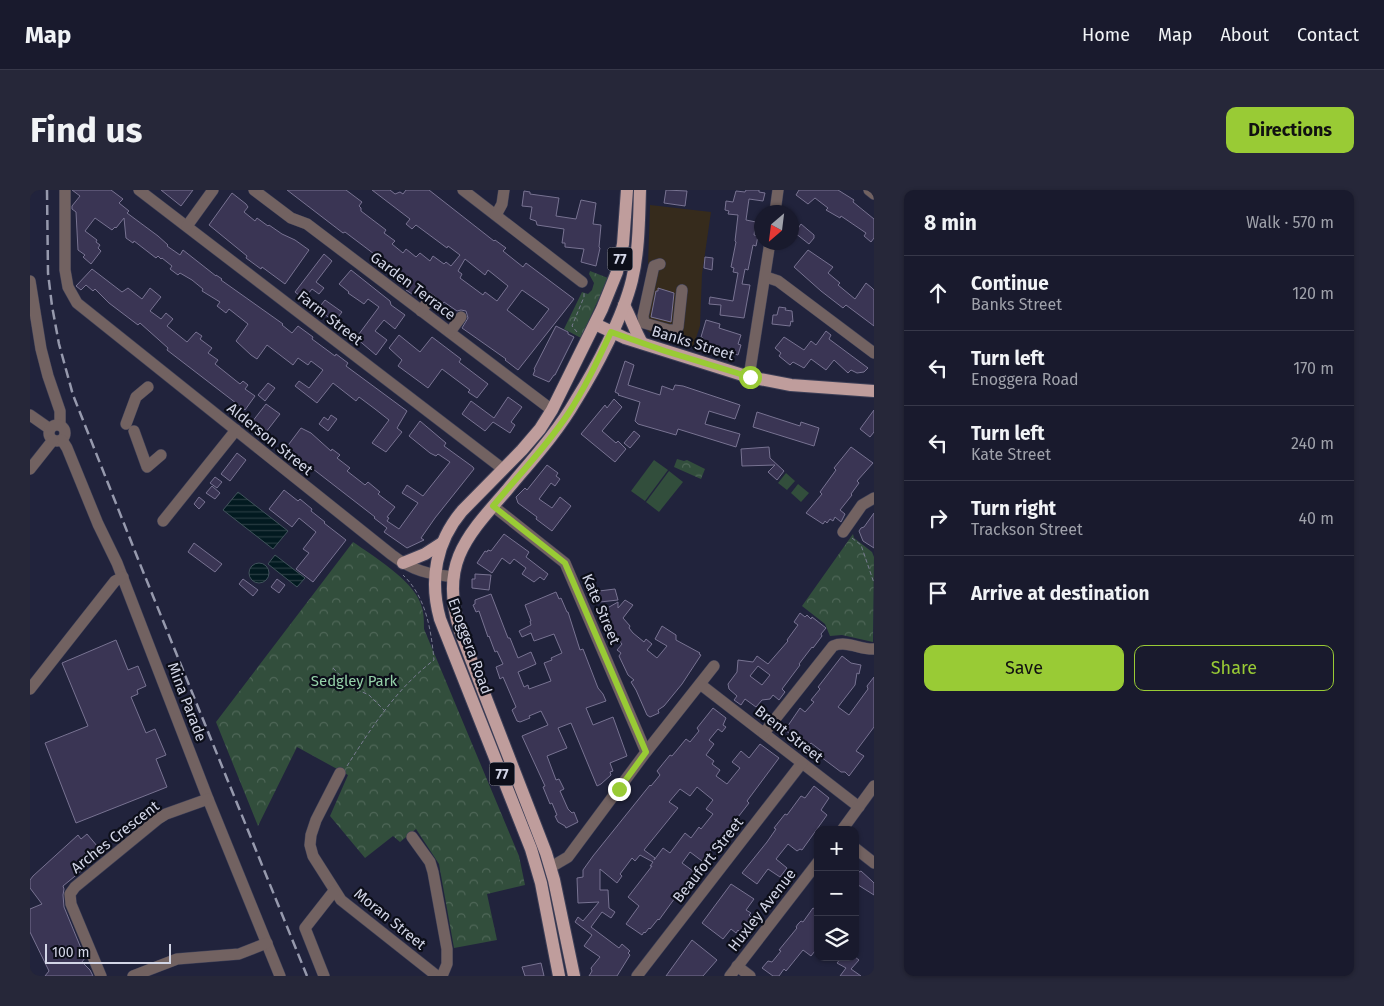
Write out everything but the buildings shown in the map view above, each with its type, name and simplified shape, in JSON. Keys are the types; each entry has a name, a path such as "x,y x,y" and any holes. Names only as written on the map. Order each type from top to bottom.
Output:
{"main road":[{"name":"Enoggera Road","path":"559,976 546,904 537,868 521,821 440,618 436,602 435,575 442,543 457,517 532,439 552,410 595,324 612,286 620,259 625,231 627,190"},
{"name":"Enoggera Road","path":"574,976 551,867 534,818 460,631 453,603 454,577 459,555 465,541 568,414 588,380 624,305 631,283 636,259 640,190"},
{"path":"624,305 642,344"},
{"name":"Banks Street","path":"595,324 642,344 750,377 791,385 874,391"},
{"path":"400,567 442,543"}],"street":[{"name":"Alderson Street","path":"65,190 65,270 68,287 77,303 236,430 400,567 454,577"},
{"name":"Farm Street","path":"139,190 503,469"},
{"path":"187,226 214,190"},
{"name":"Garden Terrace","path":"254,190 291,218 306,223 552,410"},
{"path":"463,190 582,282"},
{"path":"496,215 502,204 504,190"},
{"path":"776,205 778,190"},
{"path":"869,190 874,194"},
{"path":"750,377 769,250"},
{"path":"657,265 653,284 648,292 643,316 644,322 673,330 678,327 682,290"},
{"path":"766,277 778,281 874,352"},
{"name":"Mina Parade","path":"30,281 41,349 60,411 56,434 68,451 123,578 208,799 280,976"},
{"path":"421,311 429,300"},
{"path":"450,332 461,317"},
{"path":"148,386 136,397 130,427 147,467 161,454"},
{"path":"30,415 56,434 30,469"},
{"path":"163,521 207,462 236,430"},
{"path":"843,532 862,505 874,498"},
{"name":"Kate Street","path":"493,506 565,563 646,752"},
{"path":"30,689 116,581 123,578"},
{"path":"764,734 833,646 839,643 874,649"},
{"path":"551,867 563,862 568,857 646,752 714,666"},
{"name":"Brent Street","path":"700,684 859,807"},
{"name":"Beaufort Street","path":"637,976 802,763"},
{"name":"Moran Street","path":"340,773 316,820 310,840 311,853 334,891 344,902 437,976"},
{"path":"845,826 874,786"},
{"name":"Arches Crescent","path":"101,976 71,904 70,894 75,887 158,819 166,814 208,799"},
{"path":"412,837 430,862 433,872 447,949 447,964 442,976"},
{"path":"859,851 874,862"},
{"name":"Huxley Avenue","path":"730,976 814,867"},
{"path":"324,976 305,927 334,891"},
{"path":"133,976 177,958 239,954 267,943"},
{"path":"737,966 750,976"}],"path":[{"path":"580,334 572,326 584,297 582,282"},
{"path":"843,532 862,545 874,583"},
{"path":"340,773 401,689 434,660 432,636 421,599 400,567"},
{"path":"333,668 351,687 369,695 384,710"}],"shaded area":[{"path":"650,205 711,212 702,274 700,326 693,347 649,332 644,328 639,318 648,266"}],"green space":[{"path":"590,271 608,278 581,338 564,329 582,292 588,294 592,290 594,283 589,274"},
{"path":"677,459 687,460 705,469 701,479 674,467"},
{"path":"654,460 668,470 645,501 631,491"},
{"path":"669,471 683,482 659,512 646,502"},
{"path":"786,473 795,481 787,490 778,483"},
{"path":"798,484 809,493 801,502 791,493"},
{"path":"853,534 854,538 872,552 874,557 873,642 842,635 830,636 825,624 802,606"},
{"name":"Sedgley Park","path":"353,542 391,569 416,594 422,609 424,629 519,856 525,885 487,894 497,940 454,948 439,864 416,829 400,842 393,836 365,858 330,816 348,775 297,747 258,826 216,722"}],"water":[{"path":"238,492 288,531 273,549 223,510"},
{"path":"275,555 305,578 297,587 268,564"},
{"path":"255,563 263,563 269,569 269,577 263,583 255,583 249,577 249,569"}],"railway":[{"path":"47,190 48,273 52,306 59,344 73,395 307,976"}],"route":[{"path":"619,789 646,752 565,563 493,506 568,414 591,374 611,332 750,377"}]}
